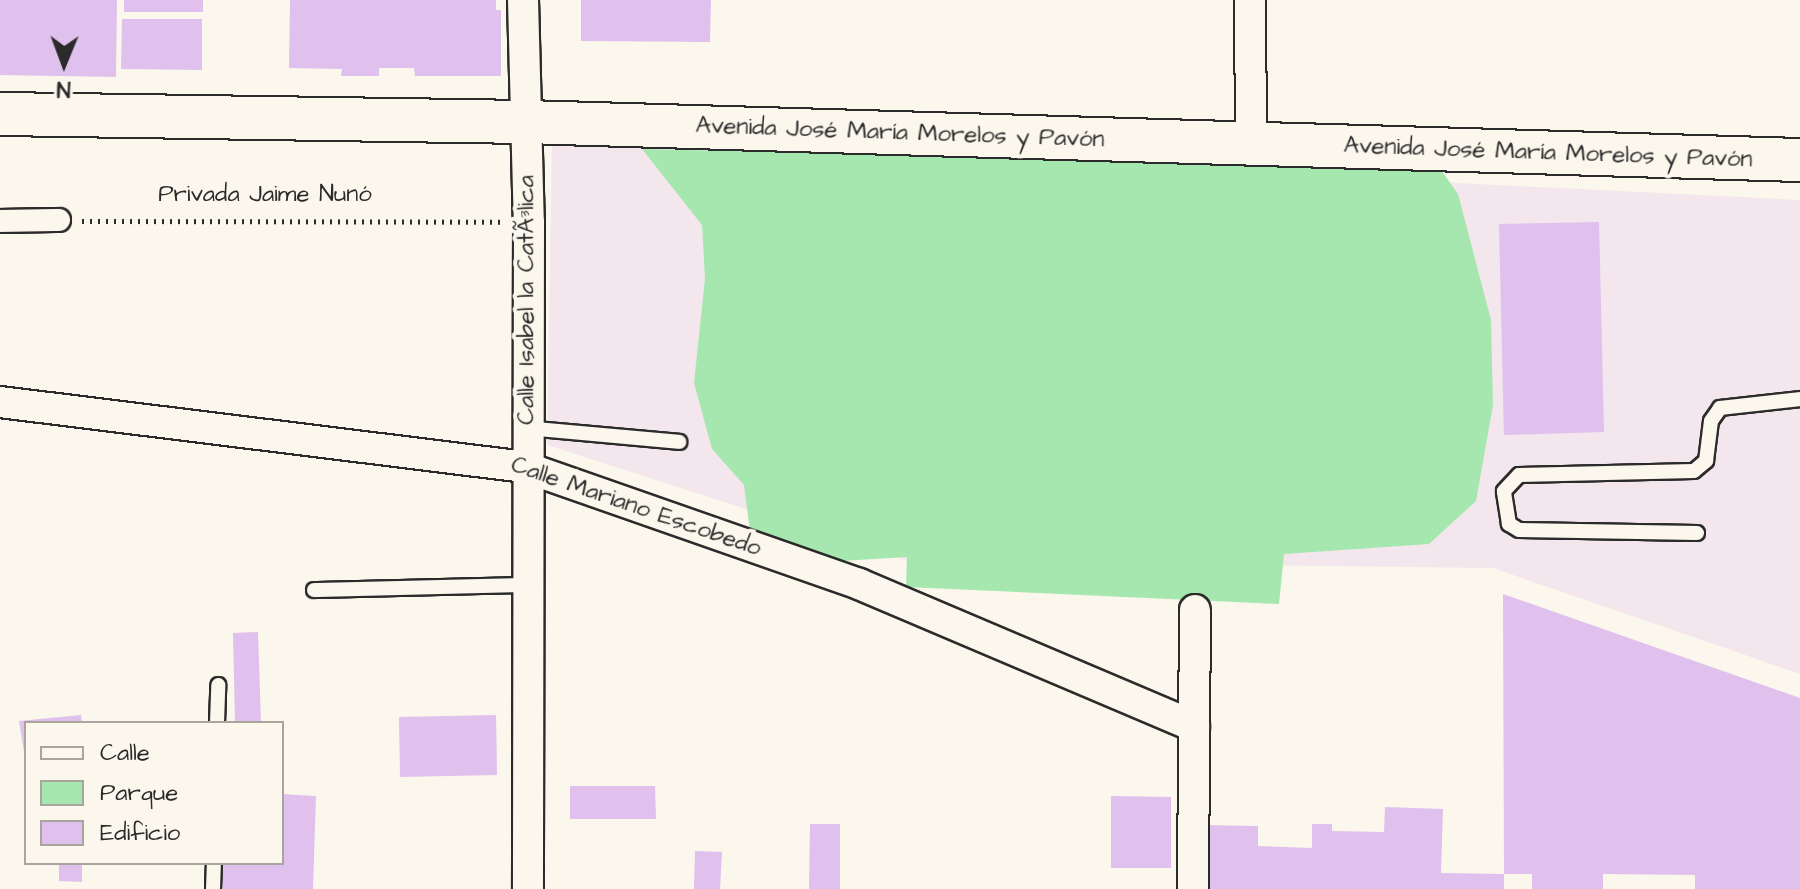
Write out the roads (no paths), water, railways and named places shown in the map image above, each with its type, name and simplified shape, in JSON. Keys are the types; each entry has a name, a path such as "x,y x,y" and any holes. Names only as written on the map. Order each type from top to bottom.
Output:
{"main road":[{"name":"Avenida José María Morelos y Pavón","path":"0,114 526,122 1800,160"}],"street":[{"name":"Calle Isabel la CatÃ³lica","path":"523,0 529,222 525,467 528,889"},
{"path":"1250,0 1251,145"},
{"path":"0,221 59,220"},
{"name":"Calle Mariano Escobedo","path":"0,402 525,467 859,584 1194,726"},
{"path":"1193,889 1195,610"}],"lane":[{"path":"1697,533 1519,530 1506,517 1504,491 1519,475 1694,471 1706,461 1711,421 1720,408 1800,399"},
{"path":"526,428 679,442"},
{"path":"314,590 526,585"},
{"path":"217,721 218,685"},
{"path":"213,889 214,865"}]}
